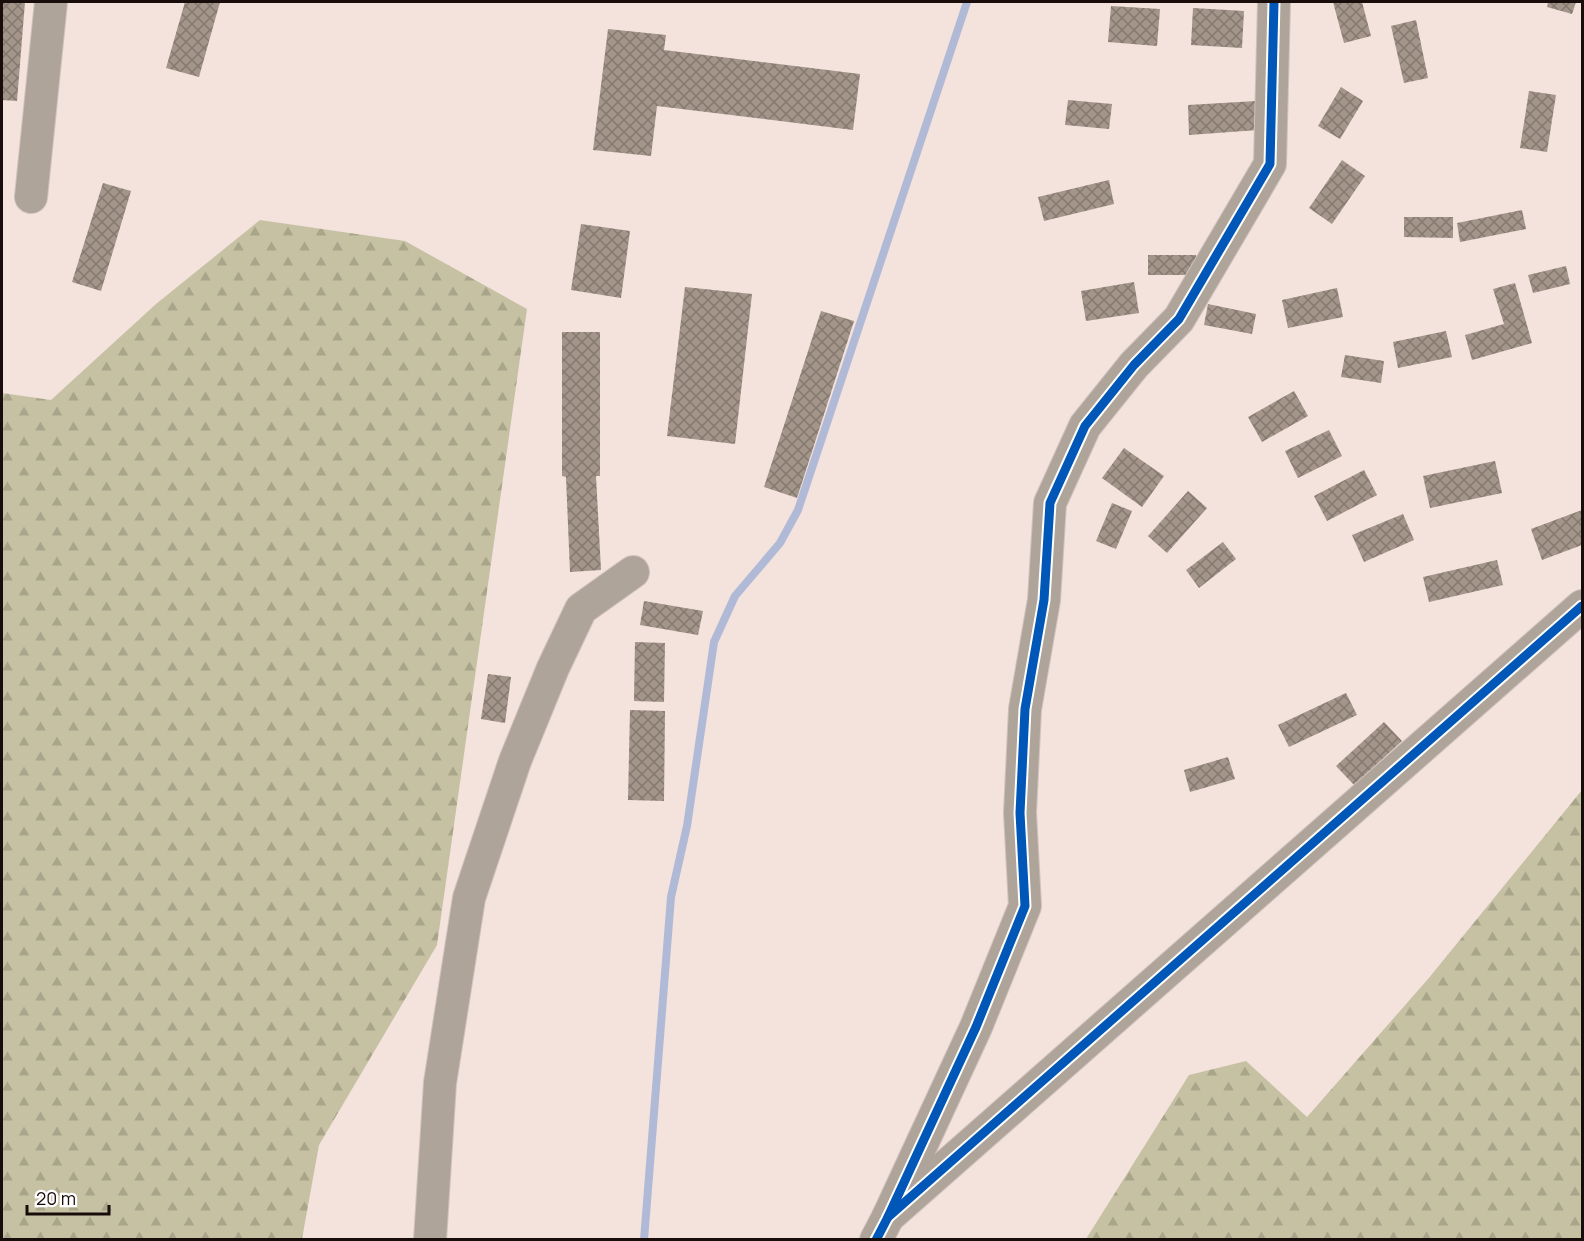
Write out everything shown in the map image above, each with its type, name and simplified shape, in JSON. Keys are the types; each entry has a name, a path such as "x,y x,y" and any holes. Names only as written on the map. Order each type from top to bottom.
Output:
{"street":[{"path":"31,197 51,2"},
{"path":"882,1228 976,1027 1025,906 1020,813 1025,709 1044,600 1050,503 1085,426 1134,365 1179,319 1270,164 1274,2"},
{"path":"430,1239 440,1083 469,898 515,761 553,668 581,609 633,572"},
{"path":"882,1228 1582,606"}],"green space":[{"path":"260,220 405,241 527,309 437,945 319,1145 302,1239 2,1239 2,393 51,400 156,304"},
{"path":"1582,790 1582,1239 1086,1239 1189,1075 1246,1061 1307,1117 1428,979"}],"building":[{"path":"2,2 25,2 17,101 2,100"},
{"path":"185,2 220,2 199,77 166,68"},
{"path":"1333,2 1362,2 1371,36 1344,43"},
{"path":"1548,2 1576,2 1572,14 1547,7"},
{"path":"1111,6 1160,9 1157,46 1108,42"},
{"path":"1193,8 1244,11 1242,48 1191,45"},
{"path":"1416,20 1428,78 1404,83 1391,26"},
{"path":"608,29 666,35 664,50 860,74 853,130 657,106 651,156 593,150"},
{"path":"1341,87 1363,101 1340,139 1318,126"},
{"path":"1529,91 1556,95 1547,152 1520,148"},
{"path":"1068,100 1112,104 1109,129 1065,125"},
{"path":"1256,101 1258,130 1189,135 1188,105"},
{"path":"1342,160 1365,176 1332,224 1309,208"},
{"path":"1109,180 1114,204 1044,221 1038,197"},
{"path":"103,183 131,191 101,291 72,282"},
{"path":"1522,210 1526,229 1460,242 1457,223"},
{"path":"1404,217 1453,217 1453,238 1404,237"},
{"path":"581,224 630,231 621,298 571,290"},
{"path":"1148,255 1196,255 1196,275 1148,275"},
{"path":"1566,266 1570,284 1533,293 1528,275"},
{"path":"1134,282 1139,313 1086,321 1081,291"},
{"path":"1515,283 1532,343 1472,360 1465,335 1504,324 1493,289"},
{"path":"685,287 752,294 735,444 667,436"},
{"path":"1337,288 1343,317 1288,328 1282,300"},
{"path":"1208,304 1256,314 1252,334 1204,325"},
{"path":"821,311 854,321 797,498 764,487"},
{"path":"1446,331 1452,357 1398,368 1393,342"},
{"path":"562,332 600,332 600,476 596,476 601,570 570,572 566,477 562,476"},
{"path":"1345,355 1384,361 1381,383 1341,377"},
{"path":"1294,391 1308,416 1262,442 1248,417"},
{"path":"1329,430 1342,456 1298,478 1285,451"},
{"path":"1124,448 1164,476 1142,507 1102,478"},
{"path":"1495,461 1502,493 1430,508 1423,476"},
{"path":"1364,470 1377,495 1327,521 1314,496"},
{"path":"1188,491 1207,508 1167,553 1148,536"},
{"path":"1112,503 1132,511 1116,549 1096,541"},
{"path":"1582,510 1582,545 1542,560 1531,529"},
{"path":"1403,514 1414,540 1364,562 1352,535"},
{"path":"1223,542 1236,559 1199,588 1186,570"},
{"path":"1497,560 1503,585 1429,602 1423,577"},
{"path":"644,601 703,611 698,635 640,625"},
{"path":"635,642 665,643 664,702 634,701"},
{"path":"488,674 511,677 505,723 481,719"},
{"path":"1346,693 1357,715 1289,747 1278,725"},
{"path":"630,710 665,711 664,801 628,800"},
{"path":"1384,722 1402,741 1354,785 1336,766"},
{"path":"1228,757 1235,779 1190,792 1184,770"}],"waterway":[{"path":"644,1240 671,897 687,826 714,642 735,596 780,543 798,510 967,2"}],"cycle path":[{"path":"888,1217 976,1027 1025,906 1020,813 1025,709 1044,600 1050,503 1085,426 1134,365 1179,319 1270,164 1274,2"},
{"path":"876,1240 888,1217 1582,606"}]}
